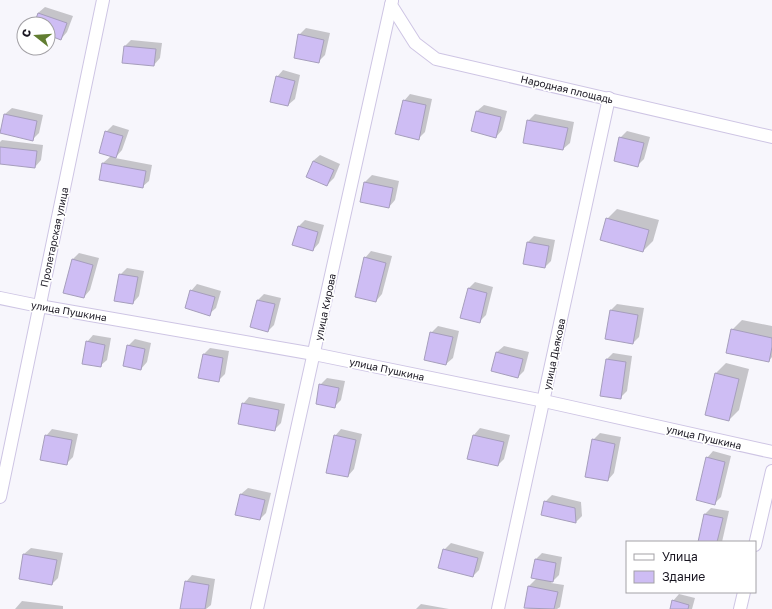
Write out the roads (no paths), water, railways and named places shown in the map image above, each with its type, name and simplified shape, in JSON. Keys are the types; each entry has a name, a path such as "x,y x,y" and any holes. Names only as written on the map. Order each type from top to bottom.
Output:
{"street":[{"name":"Пролетарская улица","path":"0,497 103,0"},
{"name":"Народная площадь","path":"392,3 415,43 436,59 772,137"},
{"name":"улица Кирова","path":"257,609 392,3"},
{"name":"улица Дьякова","path":"498,609 609,98"},
{"name":"улица Пушкина","path":"0,298 314,354 544,401 772,452"},
{"path":"756,541 772,471"},
{"path":"740,609 744,593"}]}
